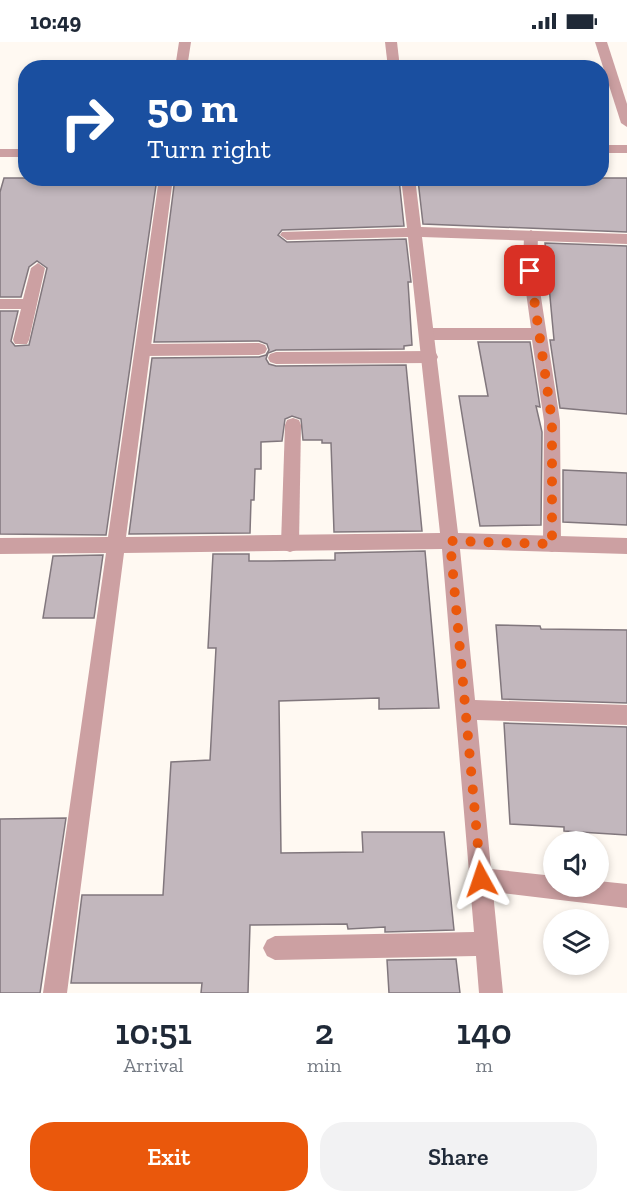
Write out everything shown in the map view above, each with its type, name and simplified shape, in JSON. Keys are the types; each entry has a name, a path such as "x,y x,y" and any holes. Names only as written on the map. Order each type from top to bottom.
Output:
{"street":[{"path":"183,60 185,42"},
{"path":"391,42 393,60"},
{"path":"601,42 608,60"},
{"path":"609,61 622,93 627,123"},
{"path":"609,149 627,149"},
{"path":"0,153 18,153"},
{"path":"55,993 165,186"},
{"path":"409,186 450,541 491,993"},
{"path":"287,235 416,232 627,239"},
{"path":"531,236 530,271 552,421 552,544"},
{"path":"21,340 38,268"},
{"path":"0,304 29,304"},
{"path":"427,334 540,334"},
{"path":"144,350 259,349"},
{"path":"276,358 430,357"},
{"path":"290,543 293,425"},
{"path":"0,546 450,541 627,546"},
{"path":"465,710 627,715"},
{"path":"481,879 627,896"},
{"path":"275,948 486,944"}],"building":[{"path":"4,178 18,178 18,186 156,186 106,535 0,534 0,311 18,311 11,341 15,346 29,345 47,268 37,261 29,267 21,297 0,297 0,192"},
{"path":"609,178 627,178 627,232 423,224 419,186 609,186"},
{"path":"174,186 400,186 404,226 282,230 278,235 287,242 406,239 411,282 408,282 412,345 404,346 404,349 276,350 268,353 266,359 269,364 276,366 406,365 422,531 334,532 331,443 322,443 322,440 303,440 301,419 292,416 285,419 282,441 261,442 261,469 255,469 250,533 129,534 152,358 259,357 266,355 269,350 267,344 259,341 154,342"},
{"path":"545,243 627,246 627,414 560,408 550,340 554,340"},
{"path":"478,342 530,342 540,407 536,406 542,432 541,525 480,526 459,396 488,396"},
{"path":"563,470 627,473 627,525 563,522"},
{"path":"425,551 439,708 379,709 379,698 279,701 281,853 363,852 362,832 444,832 454,930 385,932 385,927 348,929 347,924 250,925 248,993 201,993 202,983 71,983 82,895 163,895 171,762 210,760 216,648 208,648 213,554 249,554 249,561 270,561 335,560 335,553"},
{"path":"103,555 94,618 43,618 53,556"},
{"path":"496,625 540,626 541,629 627,630 627,703 502,699"},
{"path":"504,723 627,727 627,835 609,834 609,831 564,831 564,827 510,824"},
{"path":"66,818 40,993 0,993 0,819"},
{"path":"456,959 460,993 389,993 387,960"}],"route":[{"path":"481,879 450,541 552,544 552,421 530,271"}]}
